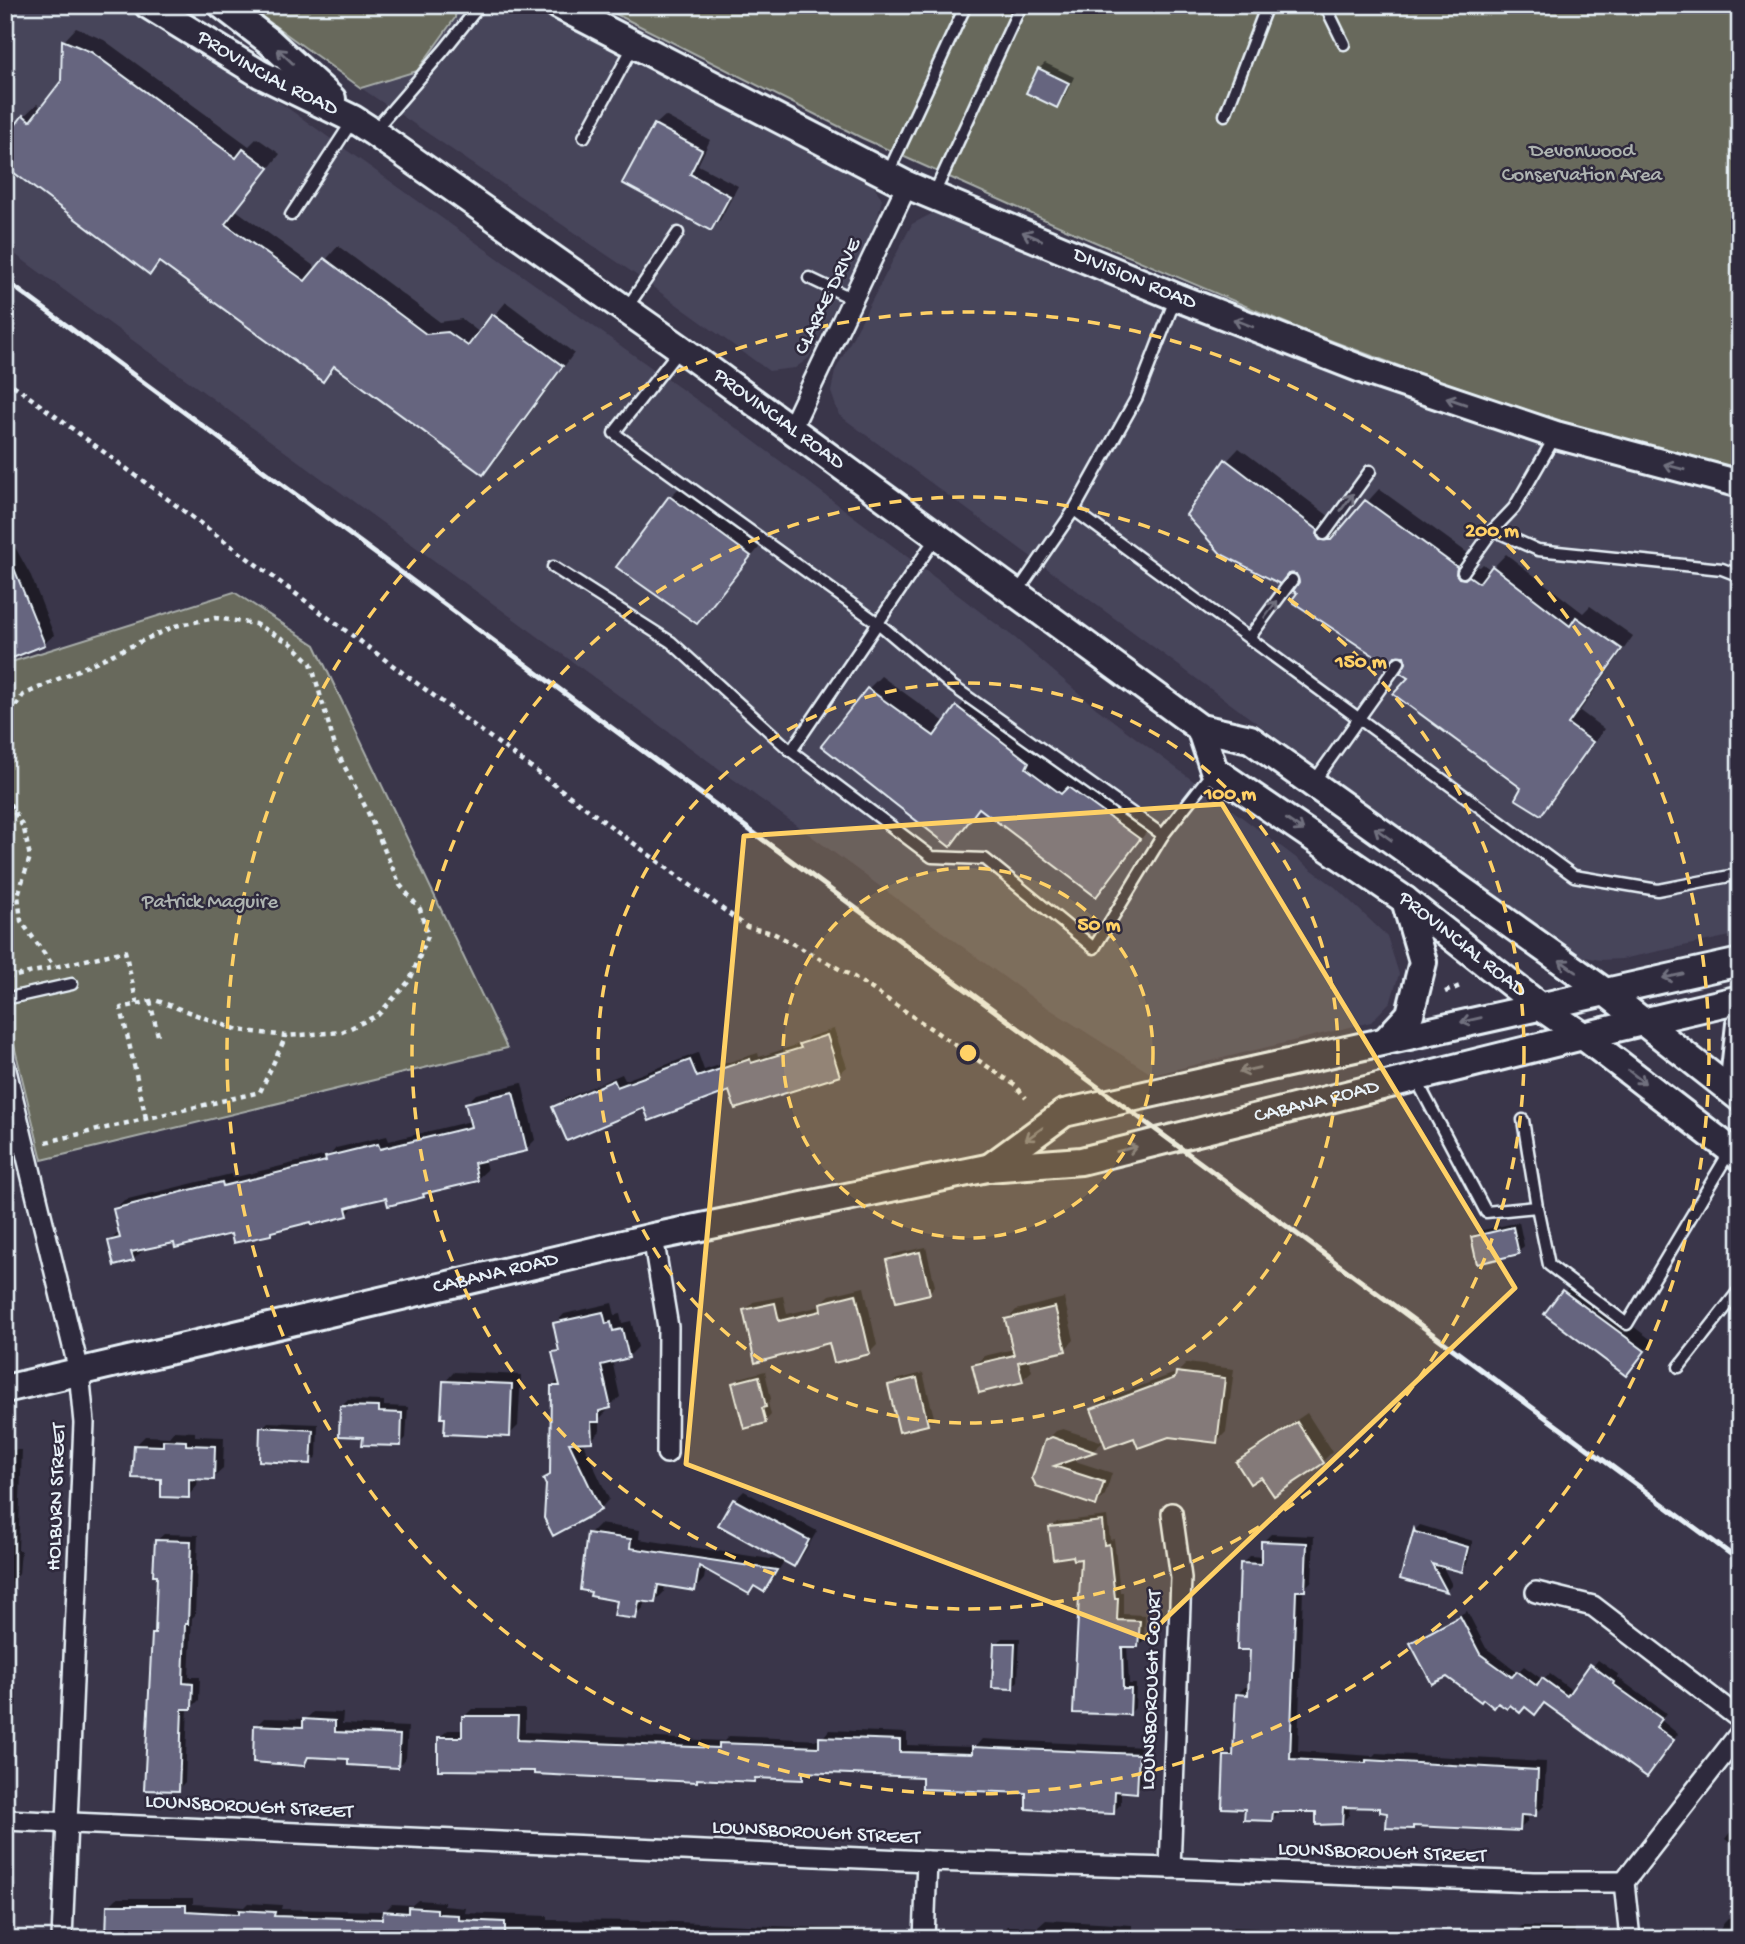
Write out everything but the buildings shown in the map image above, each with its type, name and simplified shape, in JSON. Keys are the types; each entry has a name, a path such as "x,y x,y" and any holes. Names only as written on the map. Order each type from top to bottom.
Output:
{"main road":[{"name":"PROVINCIAL ROAD","path":"148,5 261,74 363,126"},
{"name":"PROVINCIAL ROAD","path":"222,5 269,41 363,126 680,348 1200,728 1250,739 1604,991 1740,1098"},
{"name":"DIVISION ROAD","path":"558,5 897,180 1176,297 1369,372 1556,435 1740,484"},
{"path":"1200,728 1214,770"},
{"name":"PROVINCIAL ROAD","path":"1214,770 1405,900 1538,1005 1583,1036 1735,1153"},
{"path":"1387,1039 1410,1014 1423,962 1405,900"},
{"name":"CABANA ROAD","path":"987,1168 1064,1112 1740,962"},
{"name":"CABANA ROAD","path":"5,1389 653,1237 987,1168 1081,1161 1740,999"},
{"path":"1740,1024 1734,1080 1740,1089"}],"street":[{"name":"CLARKE DRIVE","path":"791,429 853,299 897,180"},
{"name":"HOLBURN STREET","path":"5,1066 79,1371 84,1423 62,1939"},
{"path":"653,1237 668,1326 667,1453"},
{"name":"LOUNSBOROUGH COURT","path":"1170,1868 1181,1578 1172,1513"},
{"path":"1536,1592 1592,1606 1740,1719"},
{"path":"1630,1939 1624,1882 1740,1733"},
{"name":"LOUNSBOROUGH STREET","path":"5,1820 927,1861 1534,1882 1624,1882"},
{"path":"924,1939 927,1861"}],"lane":[{"path":"291,215 363,126 444,50 480,5"},
{"path":"897,180 966,5"},
{"path":"934,195 1021,5"},
{"path":"1224,115 1267,5"},
{"path":"1325,5 1344,44"},
{"path":"584,137 635,45"},
{"path":"625,309 678,233"},
{"path":"809,278 853,299"},
{"path":"1016,594 1074,510 1137,397 1176,297"},
{"path":"680,348 614,433 878,623 951,685 1163,835"},
{"path":"1463,572 1493,530 1514,508 1556,435"},
{"path":"1324,534 1370,471"},
{"path":"1074,510 1574,876 1658,890 1740,874"},
{"path":"1493,530 1538,550 1723,569 1740,576"},
{"path":"791,751 937,536"},
{"path":"553,567 671,642 791,751 932,857 985,859 1094,948 1163,835 1214,770"},
{"path":"1249,639 1292,580"},
{"path":"1312,784 1399,662"},
{"path":"5,999 72,984"},
{"path":"1416,1077 1486,1212 1537,1207"},
{"path":"1523,1120 1549,1265 1628,1324 1735,1153"},
{"path":"1679,1367 1740,1289"}],"path":[{"path":"5,379 747,927 773,933 854,977 1014,1085 1026,1098"},
{"path":"5,723 23,695 175,626 215,618 255,624 292,644 311,663 336,750 366,808 400,885 420,909 428,936 410,981 377,1015 342,1032 286,1036 239,1030 155,1000 121,1008 146,1118"},
{"path":"5,795 24,829 30,857 18,895 20,921 54,967"},
{"path":"7,978 125,951 137,1004"},
{"path":"1445,992 1460,986"},
{"path":"1451,989 1452,1002"},
{"path":"150,1001 159,1040"},
{"path":"46,1142 260,1091 286,1036"}],"highlighted area":[{"path":"1222,804 1515,1288 1145,1638 686,1464 744,836"}],"shaded area":[{"path":"5,5 125,5 282,104 743,433 1015,638 1096,708 1335,887 1387,936 1399,974 1391,1001 1371,1022 1153,1075 1034,999 5,247"},
{"path":"456,5 526,5 868,177 882,199 877,220 809,358 795,368 769,371 632,272 361,88 417,71 455,18"},
{"path":"949,212 1740,492 1740,934 1622,959 1600,960 1574,955 839,415 831,392 835,371 912,224 933,213"}],"green space":[{"path":"246,5 456,5 455,18 417,71 361,88"},
{"name":"Devonwood Conservation Area","path":"598,5 1740,5 1740,471 1520,411 1300,329 1088,239 862,138"},
{"name":"Patrick Maguire","path":"234,592 315,645 507,1048 42,1160 5,1008 5,664"}],"railway":[{"path":"5,280 1740,1561"}]}
